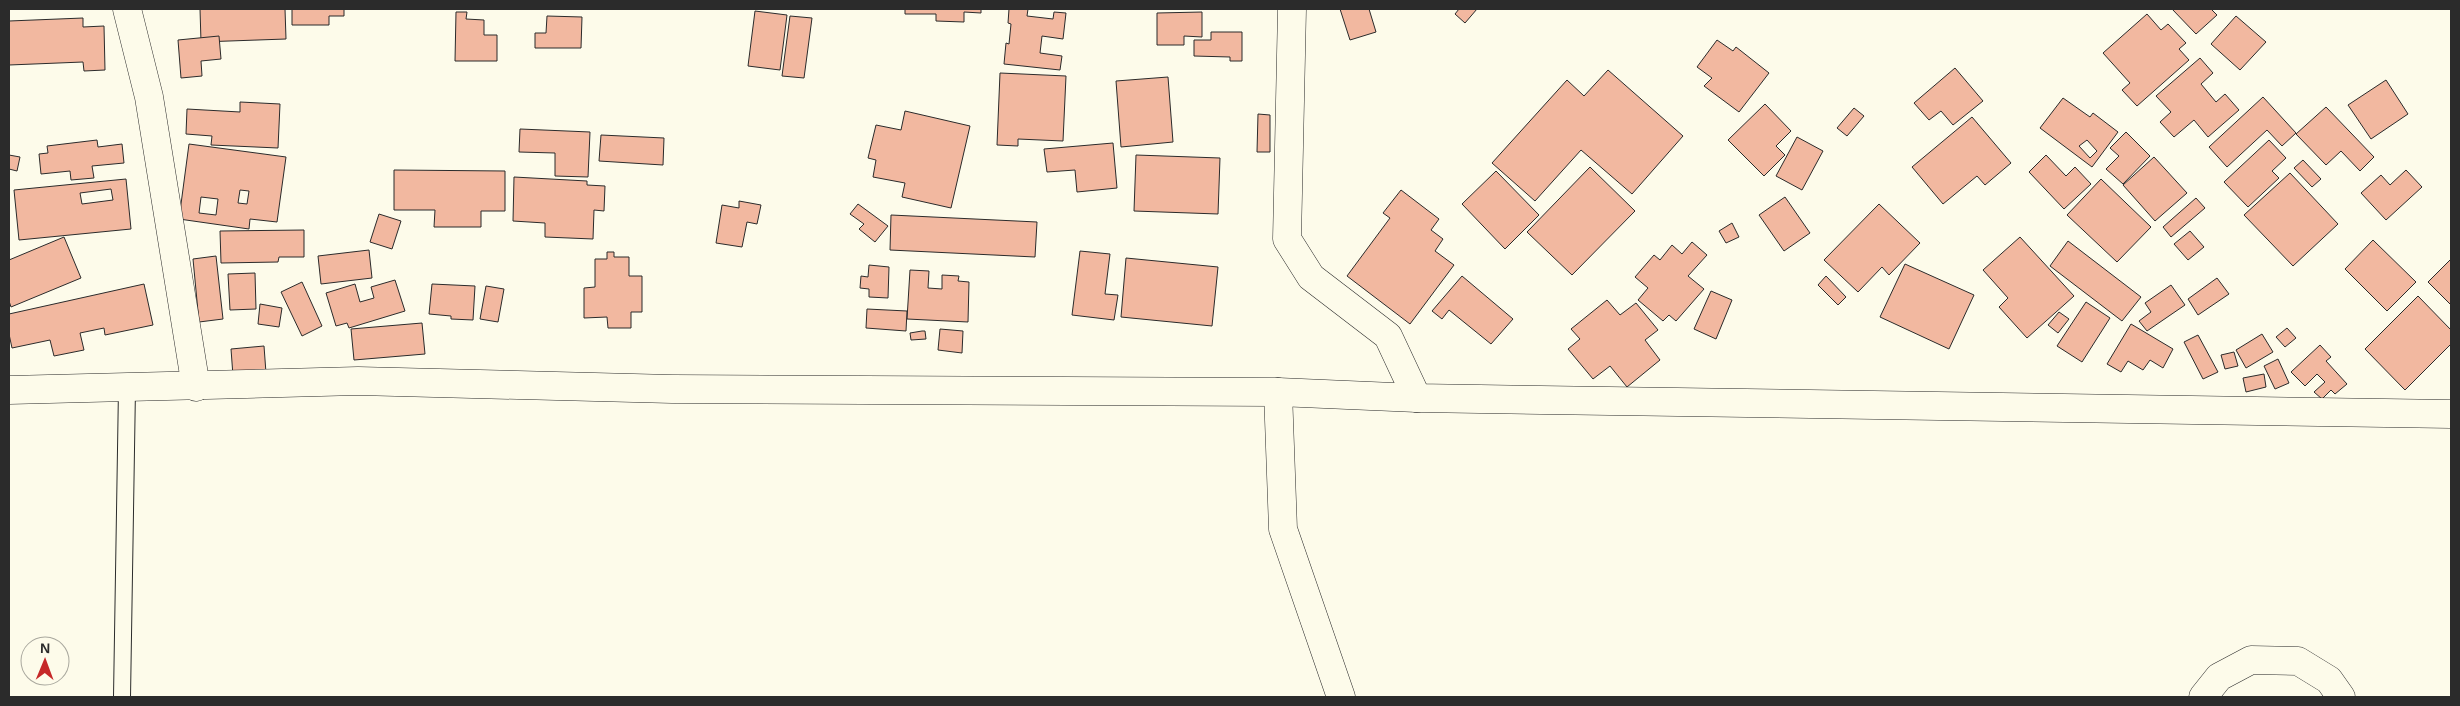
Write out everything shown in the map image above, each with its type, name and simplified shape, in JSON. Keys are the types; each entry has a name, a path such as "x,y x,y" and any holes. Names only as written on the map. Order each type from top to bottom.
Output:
{"main road":[{"path":"1292,9 1287,239 1311,277 1388,336 1417,398"},
{"path":"129,10 148,97 196,386"},
{"path":"9,390 358,381 672,389 1278,392 1417,398 2451,414"},
{"path":"1278,392 1283,529 1341,697"},
{"path":"2203,697 2219,677 2250,660 2298,661 2329,680 2341,697"}],"lane":[{"path":"122,697 127,388"}],"building":[{"path":"200,9 285,9 286,39 201,42"},
{"path":"292,9 344,9 344,16 329,16 329,25 292,25"},
{"path":"905,9 981,9 981,13 964,12 964,22 936,21 936,14 905,14"},
{"path":"1009,9 1028,9 1027,16 1053,19 1054,12 1066,13 1063,39 1042,36 1040,53 1062,56 1060,70 1004,64 1006,43 1009,44 1011,24 1008,23"},
{"path":"1340,9 1369,9 1376,32 1350,40"},
{"path":"1459,9 1477,9 1465,23 1455,14"},
{"path":"2172,9 2211,9 2217,15 2196,34"},
{"path":"755,11 787,15 780,70 748,66"},
{"path":"456,12 467,12 466,19 484,20 484,35 497,35 497,61 455,61"},
{"path":"1202,12 1202,37 1184,36 1184,45 1157,45 1157,13"},
{"path":"2147,14 2161,30 2168,24 2186,43 2179,49 2189,60 2137,106 2122,90 2130,83 2103,53"},
{"path":"547,16 582,17 581,48 535,48 535,33 546,33"},
{"path":"790,16 812,18 804,78 782,76"},
{"path":"2236,16 2266,42 2240,70 2211,44"},
{"path":"83,18 83,27 104,26 105,70 84,71 83,62 9,65 9,21"},
{"path":"1211,32 1242,32 1242,61 1230,61 1230,57 1194,56 1194,40 1211,40"},
{"path":"219,36 221,59 201,61 202,76 181,78 178,40"},
{"path":"1717,40 1733,51 1736,47 1769,73 1739,112 1704,86 1712,78 1697,67"},
{"path":"2200,58 2213,73 2201,84 2216,102 2225,94 2239,110 2208,137 2194,120 2174,137 2160,122 2171,112 2156,96"},
{"path":"1955,68 1983,101 1953,125 1941,111 1929,120 1914,103"},
{"path":"1608,70 1683,136 1632,194 1581,150 1535,201 1492,163 1567,80 1584,96"},
{"path":"1000,73 1066,76 1063,141 1018,139 1018,146 997,145"},
{"path":"1168,77 1173,142 1121,147 1116,81"},
{"path":"2386,80 2408,114 2371,139 2348,105"},
{"path":"2263,97 2296,133 2282,146 2267,130 2227,167 2209,147"},
{"path":"2063,98 2090,117 2093,113 2118,132 2092,167 2040,128","holes":["2087,140 2097,151 2090,158 2079,146"]},
{"path":"240,102 280,104 278,148 211,145 212,136 186,134 187,109 240,112"},
{"path":"1765,104 1791,131 1776,146 1785,155 1764,176 1728,140"},
{"path":"2326,107 2374,157 2360,171 2341,151 2326,165 2296,134"},
{"path":"1854,108 1864,116 1847,136 1837,128"},
{"path":"905,111 970,126 951,208 902,197 905,183 873,177 876,160 868,158 876,125 901,130"},
{"path":"1258,114 1270,115 1270,152 1257,152"},
{"path":"1972,117 2011,163 1985,185 1977,176 1943,204 1912,167"},
{"path":"520,129 590,132 588,177 555,176 555,153 519,152"},
{"path":"2126,132 2150,156 2123,184 2106,169 2119,156 2110,148"},
{"path":"601,135 664,138 663,165 599,161"},
{"path":"1797,137 1823,151 1802,190 1776,176"},
{"path":"97,140 98,147 122,144 124,163 92,166 94,178 71,180 70,171 41,174 39,154 48,153 47,146"},
{"path":"2269,140 2286,158 2272,171 2279,178 2248,207 2224,182"},
{"path":"1113,143 1117,188 1077,192 1075,170 1047,172 1044,149"},
{"path":"189,144 286,157 277,222 250,219 249,229 179,219","holes":["240,190 249,191 247,204 238,203","201,197 218,199 216,215 199,213"]},
{"path":"9,155 20,157 17,171 9,169"},
{"path":"1136,155 1220,158 1218,214 1134,211"},
{"path":"2046,155 2066,176 2075,167 2091,184 2064,209 2029,172"},
{"path":"2154,157 2187,193 2155,221 2123,185"},
{"path":"2303,160 2321,179 2312,187 2294,168"},
{"path":"1590,167 1635,211 1572,275 1527,232"},
{"path":"394,170 505,171 505,211 481,211 481,227 434,227 435,210 394,210"},
{"path":"2406,170 2422,187 2386,220 2361,193 2381,175 2390,185"},
{"path":"1496,171 1539,215 1505,249 1462,204"},
{"path":"2290,173 2338,224 2293,266 2244,215"},
{"path":"514,177 587,181 587,185 605,186 604,211 594,210 593,239 545,237 545,223 513,221"},
{"path":"126,179 131,229 19,240 14,190","holes":["111,189 113,200 82,204 80,193"]},
{"path":"2101,179 2151,227 2117,262 2067,215"},
{"path":"1401,190 1439,219 1431,230 1443,239 1435,251 1454,265 1410,324 1347,276 1390,218 1383,213"},
{"path":"1785,197 1810,233 1784,251 1759,215"},
{"path":"2196,198 2205,208 2171,237 2163,227"},
{"path":"739,201 761,205 757,224 747,222 742,247 716,243 722,205 739,208"},
{"path":"858,204 888,226 875,242 859,229 864,224 850,214"},
{"path":"1879,204 1920,243 1889,275 1882,267 1858,292 1824,260"},
{"path":"379,214 401,221 392,249 370,242"},
{"path":"891,215 1037,222 1035,257 890,250"},
{"path":"1732,223 1739,237 1726,243 1719,231"},
{"path":"304,230 304,257 279,257 278,262 221,263 220,231"},
{"path":"2190,231 2204,247 2188,260 2174,244"},
{"path":"64,237 81,278 11,307 9,301 9,260"},
{"path":"2020,237 2074,296 2027,338 1999,307 2008,298 1983,270"},
{"path":"2373,240 2416,282 2387,311 2345,269"},
{"path":"2068,241 2141,297 2122,321 2050,266"},
{"path":"1692,242 1707,255 1688,276 1704,289 1676,321 1669,315 1663,321 1638,300 1648,288 1635,277 1654,255 1660,260 1672,245 1682,254"},
{"path":"369,250 372,278 321,284 318,256"},
{"path":"1080,251 1110,254 1105,294 1118,295 1114,320 1072,315"},
{"path":"607,252 614,252 614,257 629,257 629,276 642,276 642,312 631,312 631,328 608,328 607,317 584,318 584,288 595,287 595,259 607,259"},
{"path":"216,256 223,319 199,322 193,259"},
{"path":"1126,258 1218,267 1212,326 1121,317"},
{"path":"2451,259 2451,305 2428,282"},
{"path":"1905,264 1974,295 1949,349 1880,317"},
{"path":"869,265 889,267 888,298 869,297 869,289 860,288 861,276 868,277"},
{"path":"910,270 929,271 928,288 942,289 942,275 959,276 958,281 969,282 968,322 907,319"},
{"path":"255,273 256,309 230,310 228,274"},
{"path":"1462,276 1513,319 1491,344 1449,310 1442,319 1432,311"},
{"path":"1826,276 1846,297 1838,305 1818,285"},
{"path":"2217,278 2229,294 2198,315 2188,299"},
{"path":"395,280 405,311 349,328 347,323 336,326 326,293 355,284 360,302 374,298 371,287"},
{"path":"302,282 322,326 302,336 281,292"},
{"path":"144,284 153,325 105,335 104,328 80,333 84,350 54,356 50,340 12,348 9,334 9,314"},
{"path":"432,284 475,286 473,320 451,319 451,316 429,314"},
{"path":"2171,285 2185,305 2147,331 2139,321 2151,312 2145,303"},
{"path":"486,286 504,289 498,322 480,319"},
{"path":"1711,291 1732,300 1716,339 1694,329"},
{"path":"2418,296 2451,330 2451,344 2405,390 2365,349"},
{"path":"1607,300 1620,315 1636,303 1658,330 1645,340 1660,360 1627,387 1610,366 1593,379 1568,349 1580,339 1571,329"},
{"path":"2086,302 2110,318 2082,362 2057,346"},
{"path":"260,304 282,308 279,327 258,324"},
{"path":"867,309 907,311 906,331 866,328"},
{"path":"2059,312 2069,319 2058,333 2048,325"},
{"path":"422,323 425,354 354,360 351,329"},
{"path":"2131,324 2173,349 2163,368 2150,360 2143,370 2128,361 2121,372 2107,364"},
{"path":"2287,328 2296,338 2285,347 2276,337"},
{"path":"940,329 963,331 962,353 938,350"},
{"path":"925,331 926,339 911,340 910,333"},
{"path":"2262,334 2273,352 2246,368 2236,350"},
{"path":"2198,335 2218,372 2203,379 2184,342"},
{"path":"2320,345 2331,357 2326,361 2347,384 2335,394 2331,390 2322,399 2314,392 2325,382 2317,374 2305,386 2291,372"},
{"path":"264,346 266,373 233,376 231,349"},
{"path":"2234,352 2238,366 2225,369 2221,355"},
{"path":"2278,359 2289,383 2275,389 2264,366"},
{"path":"2264,374 2266,387 2246,392 2243,378"}]}
